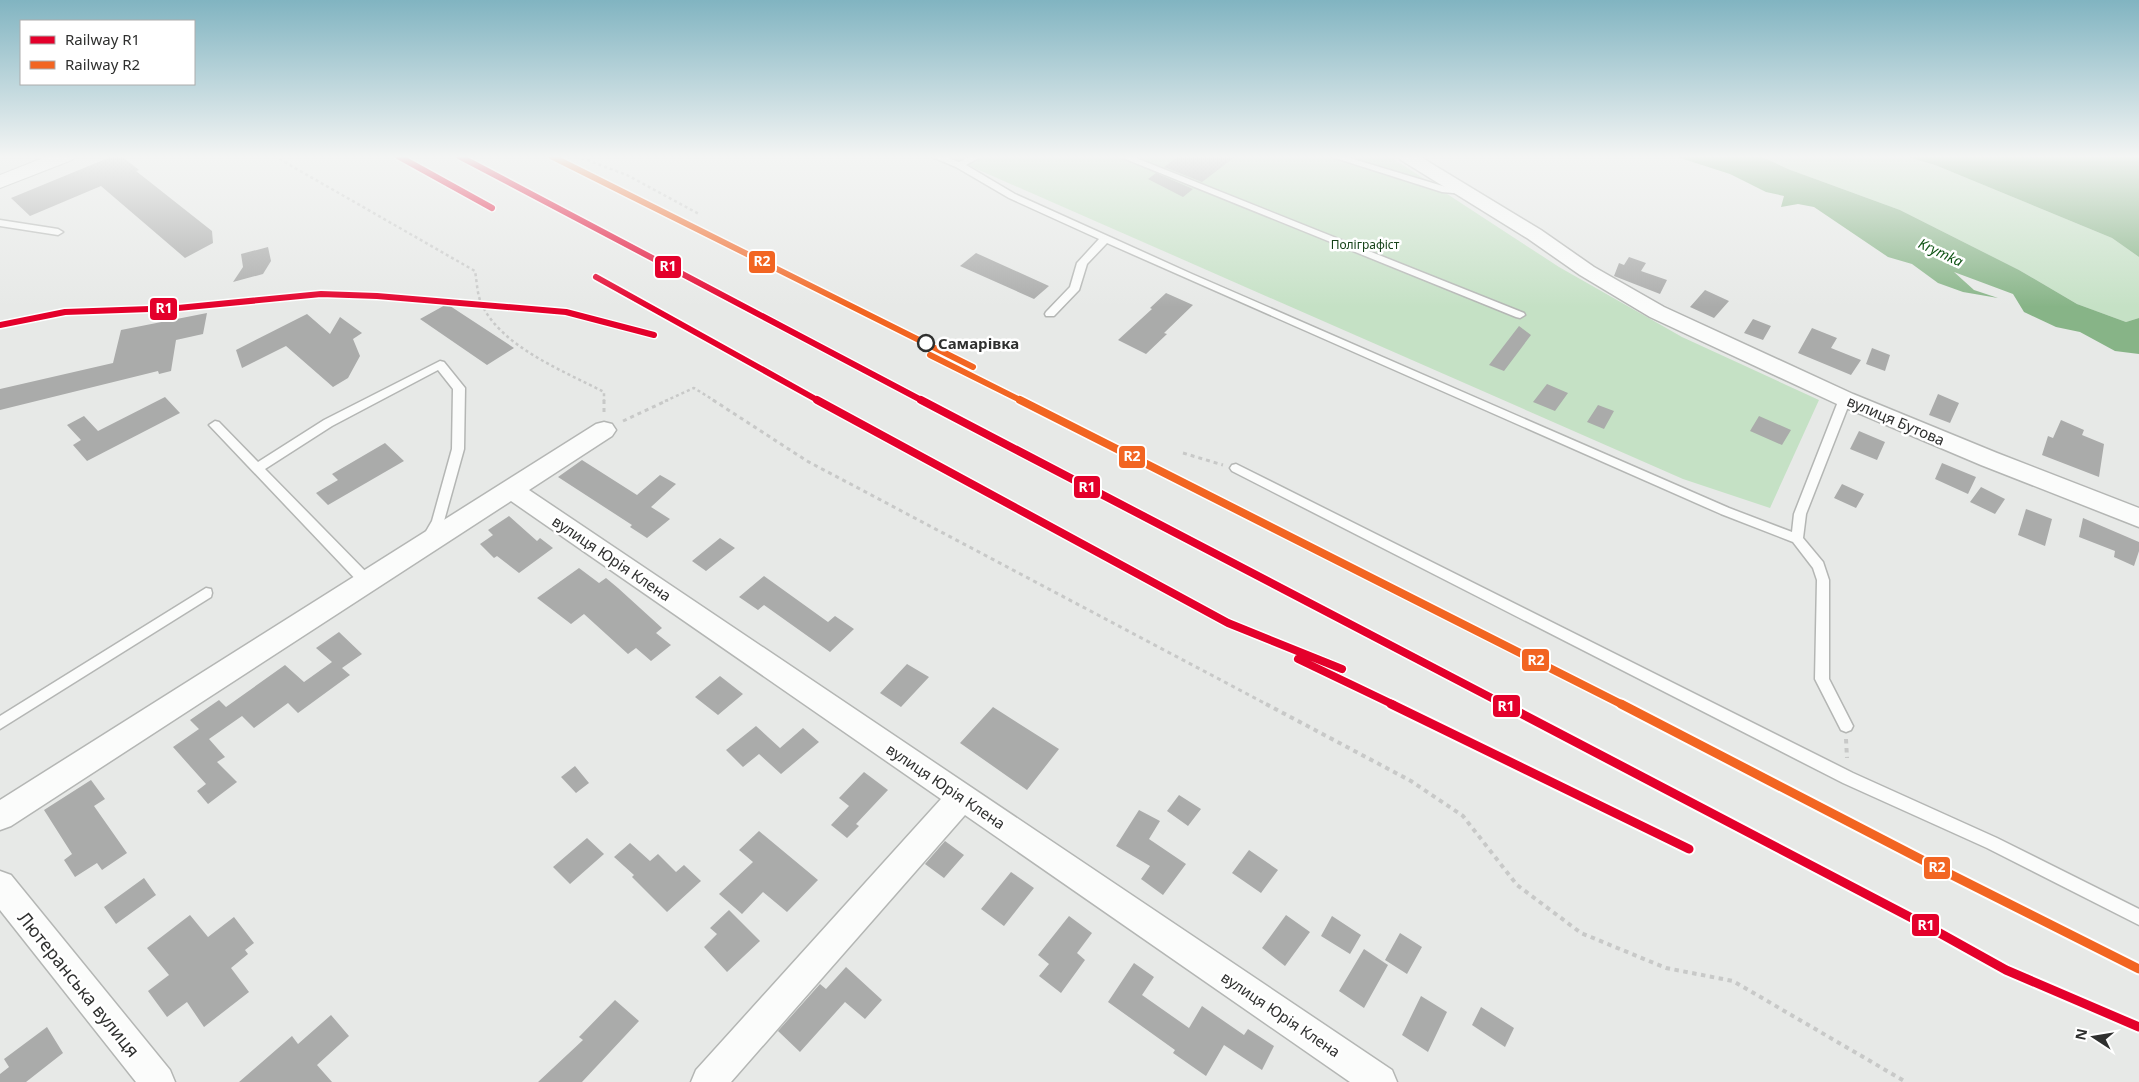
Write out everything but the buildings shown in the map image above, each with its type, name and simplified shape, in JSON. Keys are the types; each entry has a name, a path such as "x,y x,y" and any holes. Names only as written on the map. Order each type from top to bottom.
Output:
{"street":[{"name":"вулиця Бутова","path":"1489,206 1534,234 1587,271 1657,312 1845,399 1989,459 2139,518"},
{"path":"0,816 604,430"},
{"name":"вулиця Юрія Клена","path":"512,490 1380,1082"},
{"path":"708,1082 962,797"},
{"name":"Лютеранська вулиця","path":"0,886 158,1082"}],"lane":[{"path":"1035,206 1353,349 1725,511 1797,540 1819,566 1823,580 1822,679 1846,726"},
{"path":"1249,206 1520,315"},
{"path":"0,223 58,232"},
{"path":"1050,314 1075,288 1082,263 1106,238"},
{"path":"257,468 328,423 440,365 459,388 458,449 438,521 423,547"},
{"path":"1797,540 1800,514 1845,399"},
{"path":"215,425 368,582"},
{"path":"1236,468 1848,778 1992,843 2139,917"},
{"path":"0,722 206,592"}],"path":[{"path":"363,206 475,270 481,304 493,324 520,346 604,392 604,430 694,388 807,461 1411,781 1463,816 1516,885 1581,933 1666,968 1733,981 1906,1082"},
{"path":"685,206 699,214"},
{"path":"1183,453 1236,468"},
{"path":"1846,726 1848,778"}],"green space":[{"name":"Поліграфіст","path":"1062,206 1466,206 1559,267 1682,337 1819,400 1770,508 1683,479"},
{"path":"1890,206 2036,206 2112,238 2139,257 2139,318 2126,322 2077,304 2019,270"}],"water":[{"name":"Krymka","path":"1811,206 1890,206 2019,270 2077,304 2126,322 2139,318 2139,354 2115,351 2080,332 2056,327 2024,312 2013,294 1954,272 1974,290 1998,298 1963,292 1938,283 1912,264 1888,257"},
{"path":"2036,206 2139,206 2139,257 2112,238"}],"rail line":[{"name":"R1","path":"554,206 1927,926 2006,970 2139,1027"},
{"name":"R2","path":"652,206 973,367"},
{"name":"R1","path":"596,277 856,422 1228,623 1342,669"},
{"name":"R1","path":"0,325 65,312 178,308 321,294 377,296 566,312 654,335"},
{"name":"R2","path":"930,355 1493,638 1932,865 2139,969"},
{"name":"R1","path":"1298,659 1689,849"}],"place":[{"name":"Самарівка","path":"926,343"}]}
